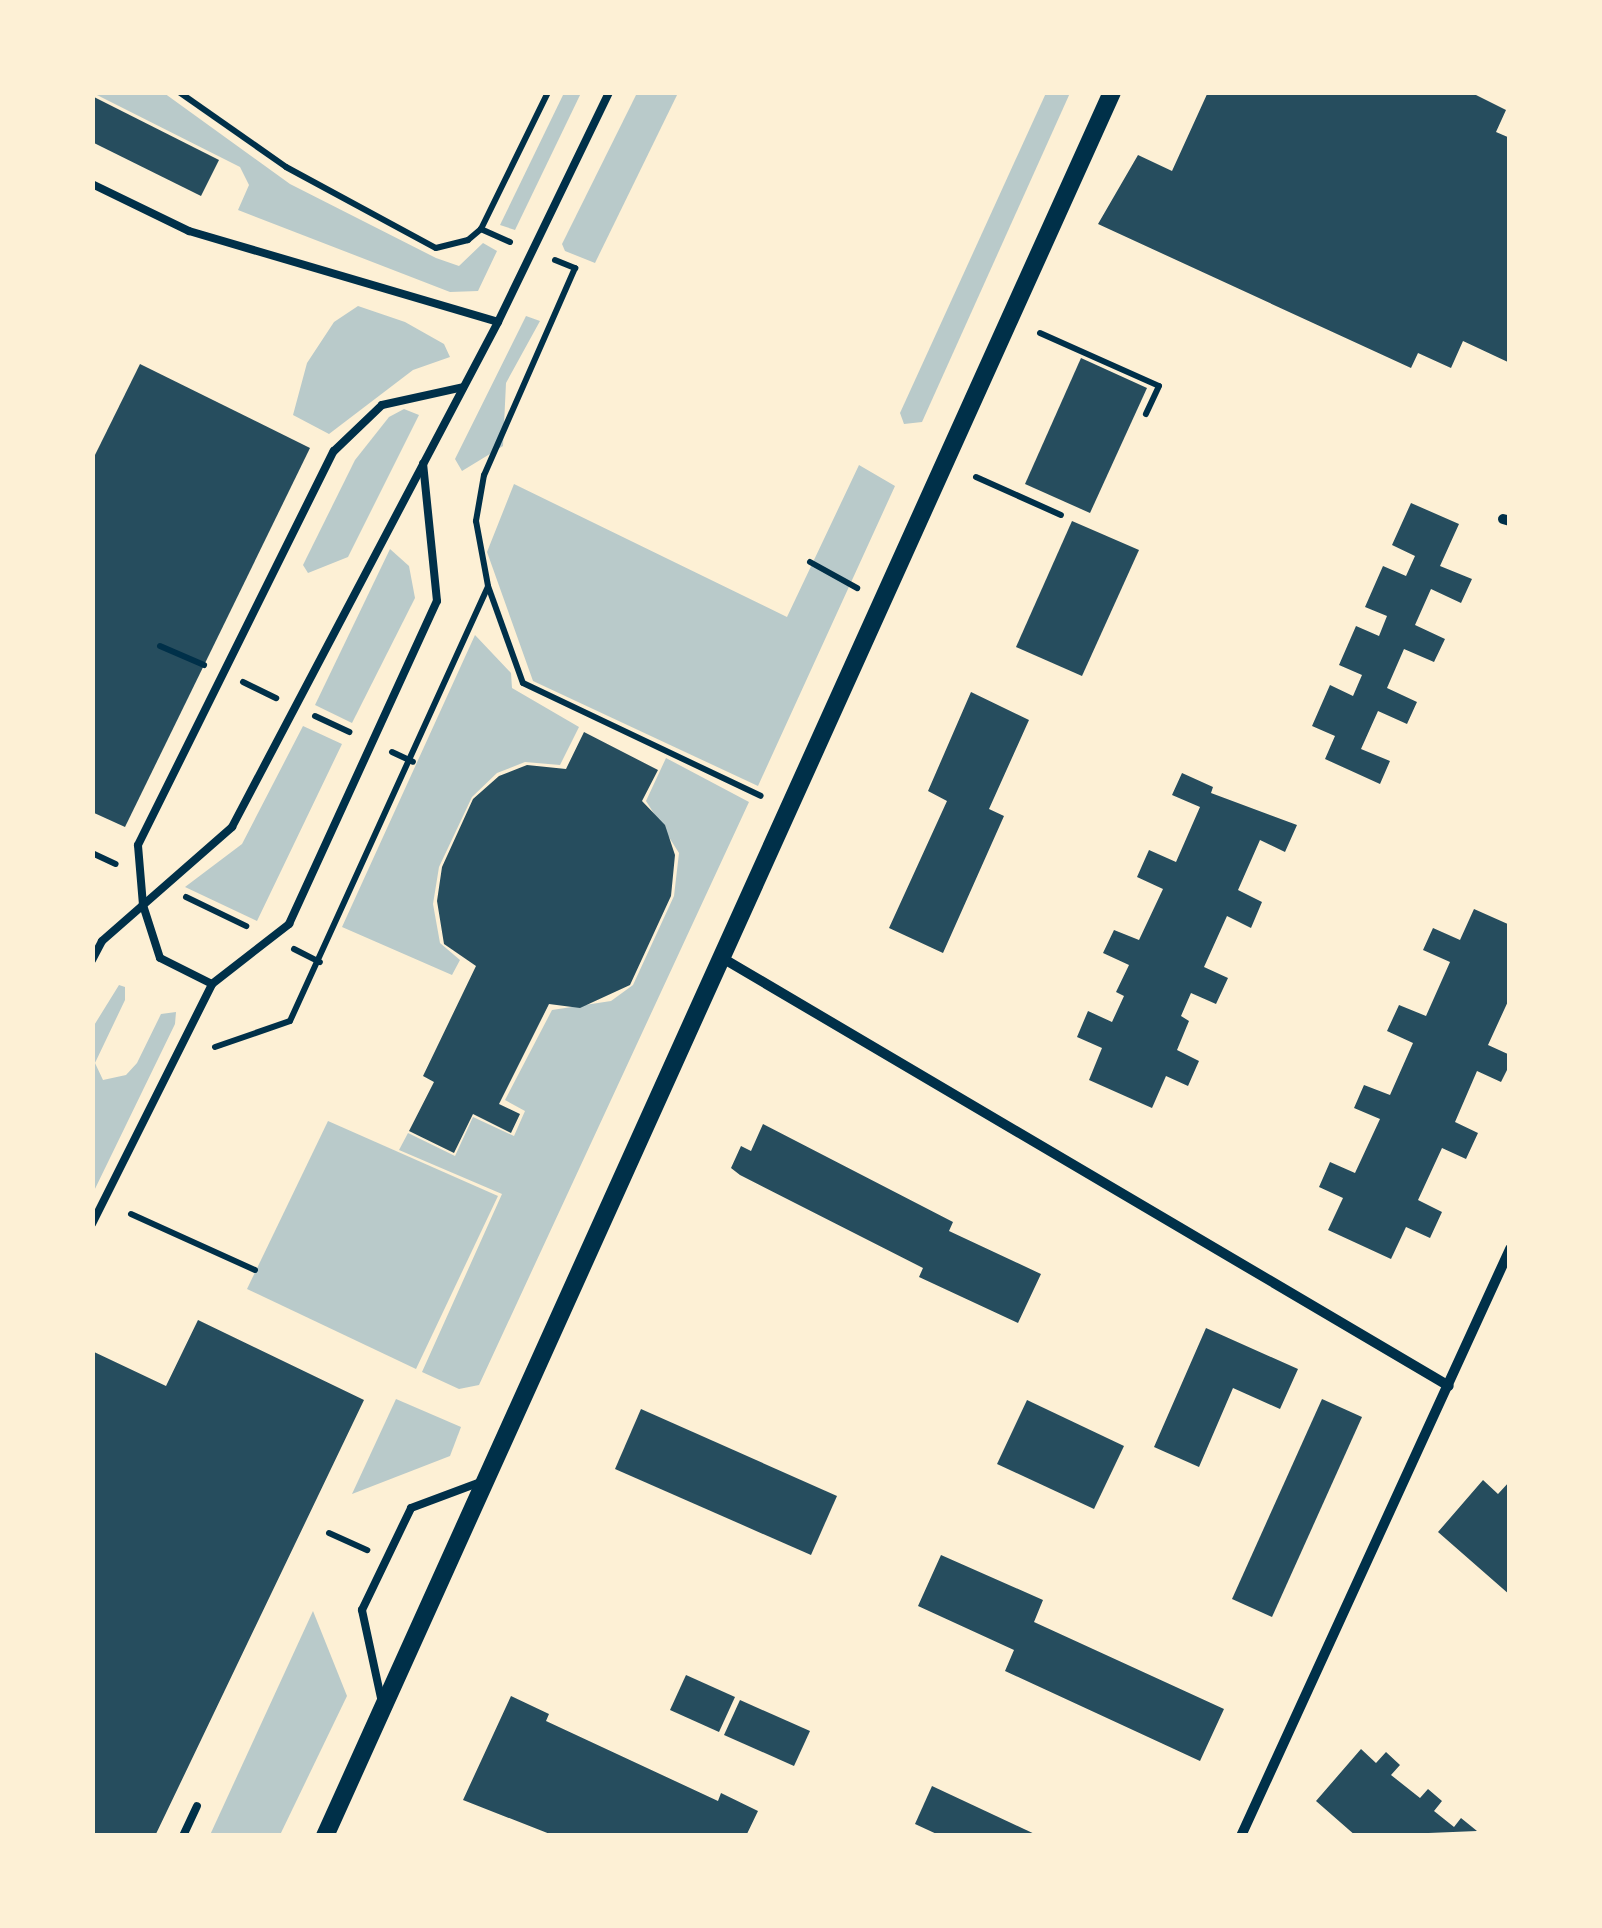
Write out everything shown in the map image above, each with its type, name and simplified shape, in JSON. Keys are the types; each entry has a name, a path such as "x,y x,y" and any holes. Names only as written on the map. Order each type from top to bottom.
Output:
{"street":[{"path":"326,1836 481,1482 724,960 1112,92"},
{"path":"724,960 1448,1386"},
{"path":"1241,1836 1510,1248"}],"lane":[{"path":"92,960 102,940 232,827 498,322 610,92"},
{"path":"92,184 189,232 498,322"},
{"path":"212,984 160,958 143,905 138,846 334,451 382,405 463,388"},
{"path":"92,1224 212,984 289,924 438,601 423,464"},
{"path":"384,1707 362,1610 410,1508 481,1482"},
{"path":"183,1836 197,1806"}],"path":[{"path":"179,92 286,166 436,248 468,240 482,229 548,92"},
{"path":"482,229 575,268 484,475 476,521 488,586 523,683 767,799"},
{"path":"1040,333 1159,386 1146,414"},
{"path":"976,477 1061,515"},
{"path":"810,562 858,588"},
{"path":"215,1047 290,1021 488,586"},
{"path":"92,853 140,875"},
{"path":"164,886 320,962"},
{"path":"131,1214 255,1270"},
{"path":"329,1533 386,1559"}],"shaded area":[{"path":"93,93 164,93 290,184 436,258 459,266 483,243 497,251 478,291 450,292 238,210 249,185 240,167"},
{"path":"564,93 581,93 515,230 500,225"},
{"path":"637,93 678,93 595,263 565,251 562,244"},
{"path":"1046,93 1070,93 922,422 904,424 900,413"},
{"path":"358,306 405,322 444,344 450,357 413,370 329,434 293,415 307,363 334,322"},
{"path":"526,316 540,321 506,383 503,446 462,471 455,459"},
{"path":"404,409 419,415 348,557 308,573 303,565 355,460 389,417"},
{"path":"859,465 895,486 758,786 533,681 487,552 514,484 787,617"},
{"path":"390,549 409,566 415,598 352,723 315,705"},
{"path":"475,635 511,673 512,688 579,727 560,765 525,762 497,773 472,797 439,867 433,904 440,943 460,960 452,975 342,927"},
{"path":"303,726 342,744 257,921 185,887 242,844"},
{"path":"666,758 749,802 479,1385 459,1389 422,1372 502,1194 399,1150 408,1133 455,1156 473,1117 514,1136 525,1111 505,1100 552,1010 611,1001 633,985 674,896 679,853 646,801"},
{"path":"119,985 125,987 125,1000 95,1063 103,1080 126,1075 137,1063 161,1014 176,1012 175,1024 93,1193 93,1027"},
{"path":"328,1121 498,1196 416,1369 247,1289"},
{"path":"396,1399 461,1427 450,1456 352,1494"},
{"path":"313,1611 347,1696 280,1835 210,1835"}],"building":[{"path":"1208,92 1470,92 1506,110 1496,132 1510,138 1510,363 1463,341 1451,368 1418,353 1411,368 1098,224 1138,155 1172,171"},
{"path":"92,96 219,160 201,196 92,142"},
{"path":"1081,358 1147,388 1090,513 1025,484"},
{"path":"140,364 310,448 125,827 92,812 92,461"},
{"path":"1411,503 1459,524 1440,566 1472,579 1461,603 1431,589 1415,625 1445,639 1434,662 1404,649 1387,688 1417,702 1407,724 1378,711 1361,749 1390,761 1380,784 1325,759 1335,736 1312,726 1330,685 1353,696 1362,675 1339,665 1356,626 1379,636 1387,616 1365,607 1383,566 1406,576 1415,556 1392,545"},
{"path":"1072,521 1139,550 1082,676 1016,647"},
{"path":"971,692 1029,720 989,809 1004,816 943,953 889,928 947,801 928,791"},
{"path":"584,732 658,770 642,801 665,825 675,855 671,896 630,985 580,1008 549,1004 499,1104 520,1114 511,1133 473,1114 454,1153 409,1131 434,1082 423,1076 476,966 444,944 437,901 442,867 473,799 499,776 527,765 566,769"},
{"path":"1182,773 1213,787 1211,793 1297,825 1285,852 1260,840 1238,890 1262,902 1251,928 1227,916 1204,967 1228,978 1216,1004 1191,993 1181,1016 1189,1021 1177,1050 1199,1061 1188,1086 1166,1076 1152,1108 1089,1080 1102,1048 1077,1037 1088,1011 1112,1022 1124,996 1116,992 1129,965 1103,953 1114,930 1139,940 1163,889 1137,877 1149,850 1176,862 1200,807 1172,795"},
{"path":"1474,909 1510,925 1510,997 1488,1045 1510,1055 1510,1064 1501,1082 1477,1071 1455,1122 1478,1133 1466,1159 1442,1148 1418,1200 1442,1212 1430,1238 1406,1227 1391,1259 1328,1230 1343,1198 1319,1187 1330,1162 1355,1173 1380,1119 1354,1108 1364,1085 1390,1095 1413,1043 1387,1031 1399,1005 1426,1016 1450,962 1423,950 1433,928 1460,940"},
{"path":"763,1124 953,1222 949,1231 1041,1274 1018,1323 919,1277 923,1268 731,1168 741,1146 751,1151"},
{"path":"198,1320 364,1400 155,1836 92,1836 92,1351 166,1386"},
{"path":"1206,1328 1298,1369 1280,1409 1233,1388 1199,1467 1154,1447"},
{"path":"1322,1399 1362,1417 1272,1617 1232,1599"},
{"path":"1027,1400 1124,1446 1094,1509 997,1464"},
{"path":"641,1409 837,1496 811,1555 615,1469"},
{"path":"1483,1480 1498,1494 1510,1481 1510,1595 1438,1532"},
{"path":"941,1555 1043,1600 1034,1622 1224,1709 1200,1761 1005,1671 1014,1650 918,1606"},
{"path":"686,1675 735,1697 719,1732 670,1710"},
{"path":"511,1696 549,1714 546,1721 718,1801 721,1793 758,1811 746,1836 555,1836 463,1800"},
{"path":"740,1700 810,1731 794,1766 724,1735"},
{"path":"1361,1749 1376,1763 1386,1752 1400,1765 1391,1775 1420,1798 1428,1789 1442,1801 1434,1811 1454,1827 1461,1818 1477,1831 1356,1836 1316,1801"},
{"path":"932,1786 1039,1836 941,1836 915,1824"}]}
